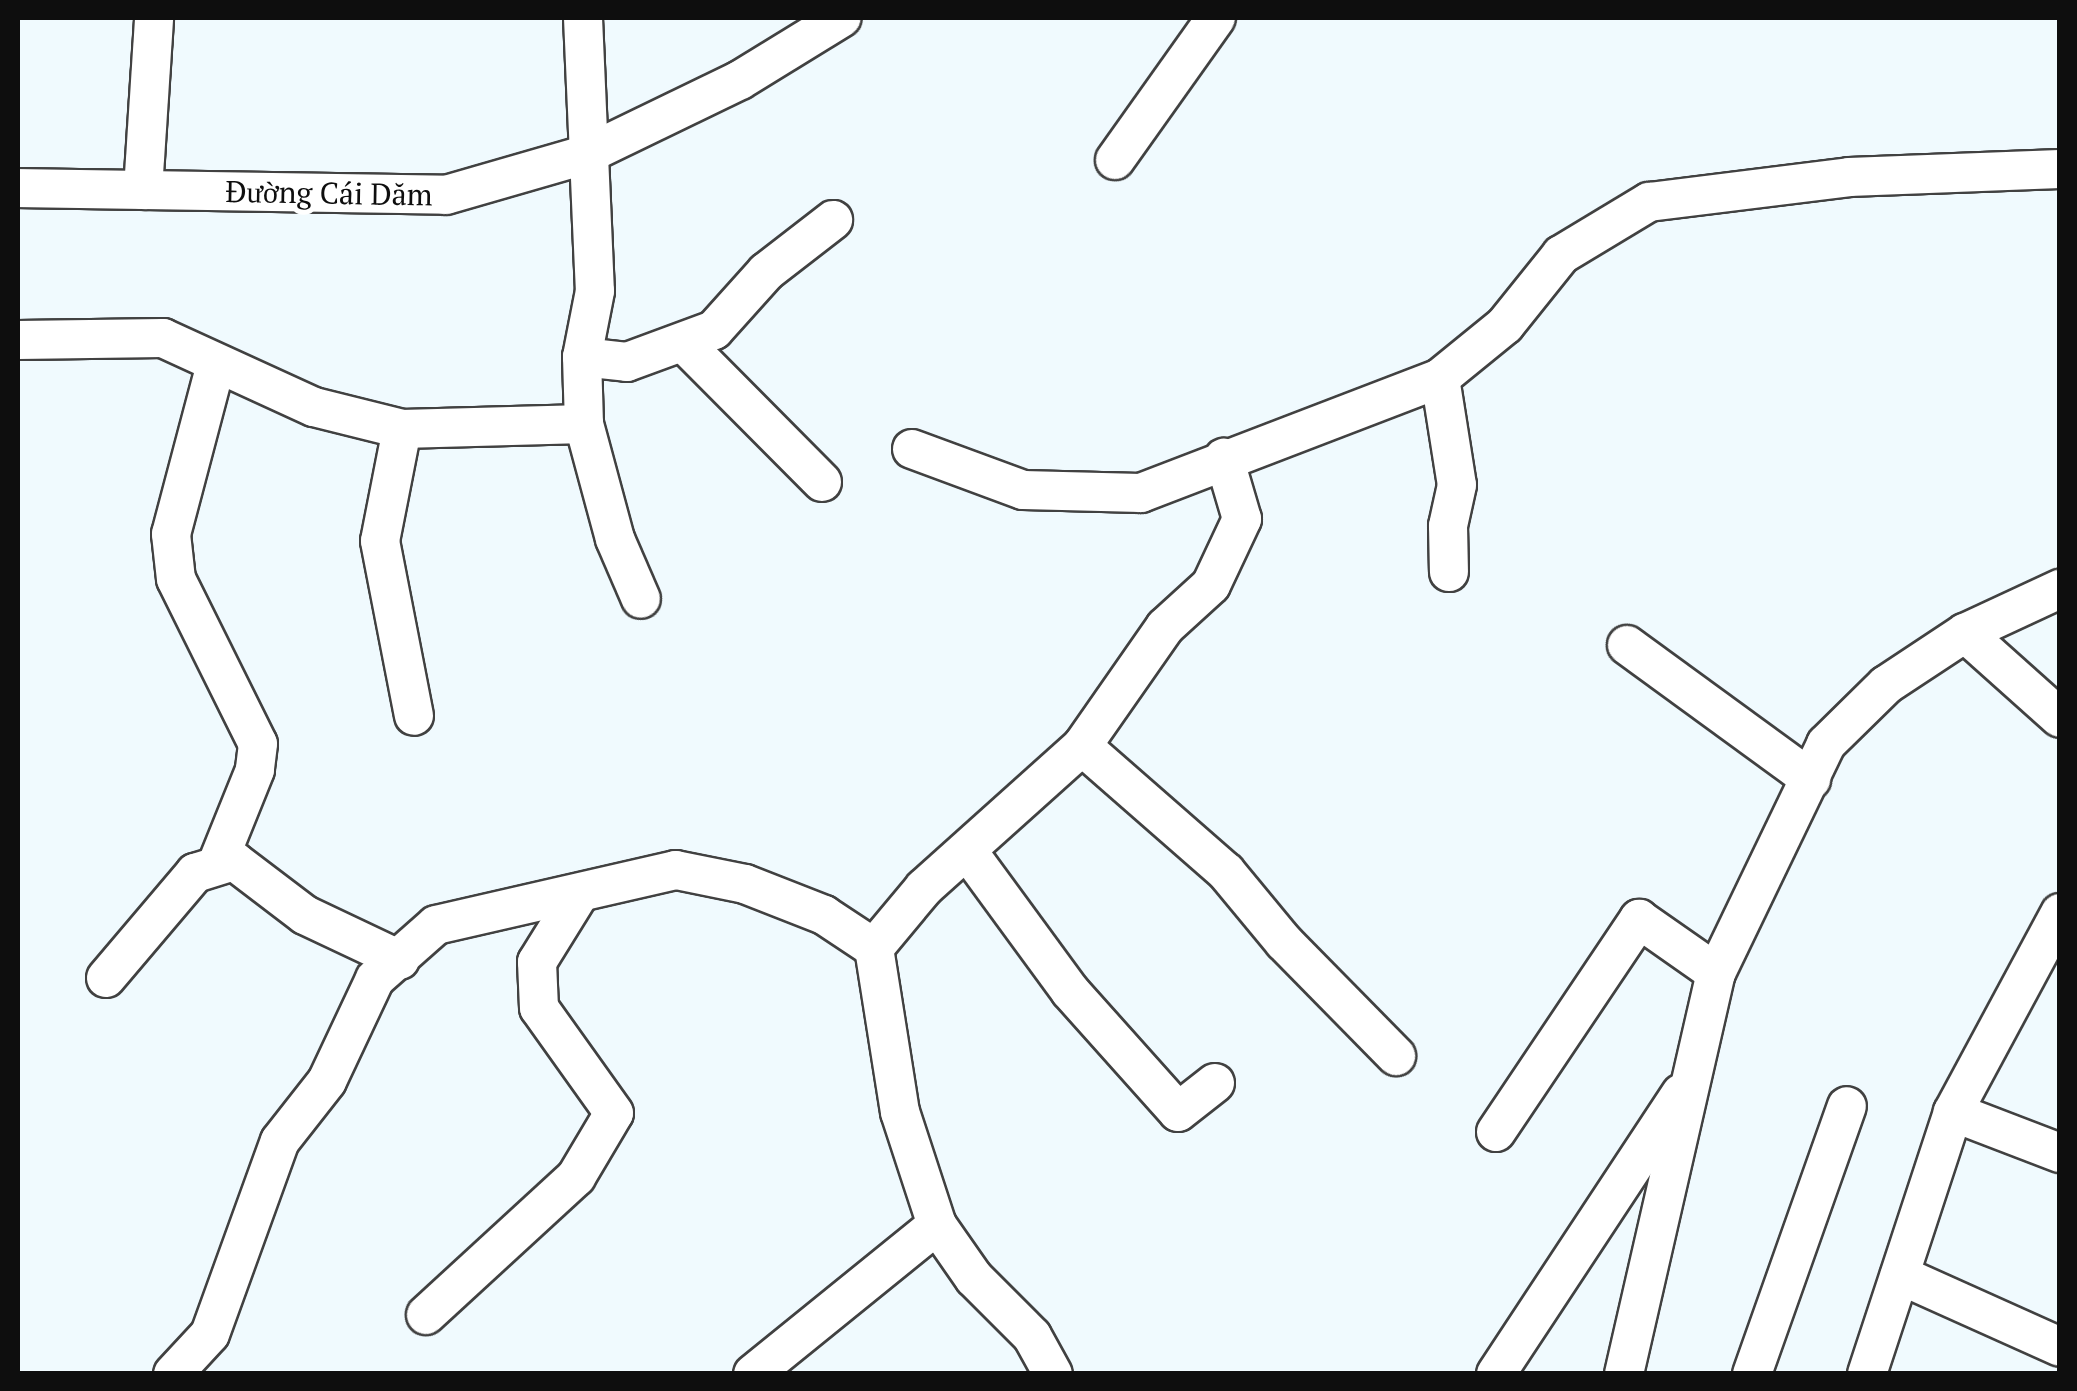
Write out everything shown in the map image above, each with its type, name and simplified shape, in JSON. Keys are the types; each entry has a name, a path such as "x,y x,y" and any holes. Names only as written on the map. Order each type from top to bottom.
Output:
{"street":[{"path":"143,190 154,18"},
{"path":"584,18 585,155 594,291 582,357 584,424 614,539 641,599"},
{"name":"Đường Cái Dăm","path":"18,188 446,195 585,155 740,80 841,18"},
{"path":"1115,160 1216,18"},
{"path":"912,450 1023,490 1088,496 1141,493 1440,378 1505,325 1561,256 1648,202 1848,177 2060,169"},
{"path":"582,357 627,362 686,345 714,330 766,272 834,220"},
{"path":"18,340 163,338 314,407 402,430 584,424"},
{"path":"686,345 822,482"},
{"path":"216,364 171,534 176,580 258,744 255,770 217,864"},
{"path":"1440,378 1458,485 1448,526 1448,572"},
{"path":"402,430 380,541 414,716"},
{"path":"874,948 924,888 969,854 1082,746 1165,627 1211,586 1242,519 1224,458"},
{"path":"1624,1374 1716,973 1826,744 1886,685 1964,633 2060,589"},
{"path":"1964,633 2060,718"},
{"path":"1627,645 1810,779"},
{"path":"1082,746 1226,872 1284,942 1396,1056"},
{"path":"969,854 1070,991 1178,1112 1215,1083"},
{"path":"106,978 195,873 234,860 304,915 400,960"},
{"path":"173,1374 210,1334 280,1140 326,1081 375,979 436,925 578,896 676,870 760,890 824,916 874,948 900,1112 937,1225 974,1278 1032,1336 1052,1374"},
{"path":"426,1316 576,1178 614,1113 539,1008 537,962 578,896"},
{"path":"1868,1374 1952,1112 2060,913"},
{"path":"1496,1132 1639,919 1716,973"},
{"path":"1496,1374 1696,1070"},
{"path":"1752,1374 1847,1106"},
{"path":"1952,1112 2060,1154"},
{"path":"753,1374 937,1225"},
{"path":"1900,1274 2060,1347"}]}
